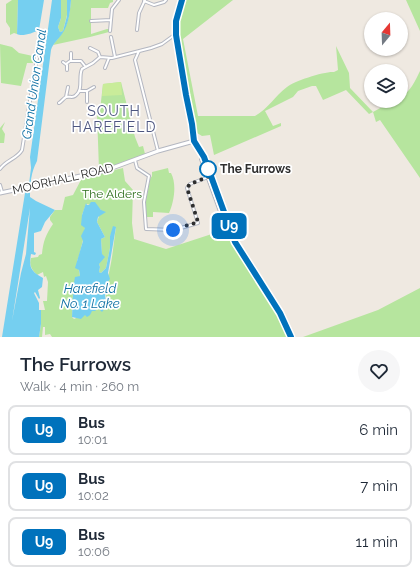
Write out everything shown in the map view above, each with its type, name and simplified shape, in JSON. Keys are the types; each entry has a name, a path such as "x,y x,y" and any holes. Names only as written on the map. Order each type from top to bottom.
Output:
{"street":[{"path":"110,30 112,7 119,0"},
{"path":"137,30 138,13 144,1 154,5 166,0"},
{"path":"182,0 176,21 176,35 194,141 204,157 209,176 240,251 280,313 291,337"},
{"path":"92,21 111,20"},
{"path":"59,103 66,98 74,97 80,91 81,71 85,66 100,57 110,58 157,46 176,35"},
{"path":"110,38 115,57"},
{"path":"90,48 98,52 100,57"},
{"path":"139,51 135,58 158,151"},
{"path":"71,53 71,61"},
{"path":"127,54 135,58"},
{"path":"0,169 5,162 20,154 22,150 37,58 36,55"},
{"path":"105,68 110,58"},
{"path":"66,64 71,61 81,61 85,66"},
{"path":"63,62 66,64 67,70"},
{"path":"66,98 68,87"},
{"path":"80,91 87,91 94,87"},
{"path":"87,91 87,102"},
{"name":"MOORHALL ROAD","path":"1,192 104,171 158,151 194,141"},
{"path":"135,160 137,168 149,176 144,202 146,229 174,230 198,222 187,188 190,184 209,176"},
{"path":"0,185 1,192"}],"green space":[{"path":"12,0 18,0 17,34 14,33 10,35 10,28 6,22 6,4"},
{"path":"61,0 67,0 67,15 63,31 60,32 58,27 61,18"},
{"path":"71,0 113,0 108,8 91,8 91,34 107,29 109,29 109,32 53,45 66,24"},
{"path":"184,0 233,0 183,39 198,116 255,116 264,110 283,91 296,82 338,70 336,46 349,73 350,88 364,103 364,108 369,108 373,112 369,114 346,90 323,100 316,86 312,86 298,91 293,97 265,111 273,126 281,123 281,126 214,155 210,135 202,136 197,133 178,40 179,16"},
{"path":"406,0 420,0 420,31"},
{"path":"0,44 12,47 19,53 36,58 33,63 27,63 21,86 1,83"},
{"path":"420,71 420,178 380,120 376,122 373,112 380,108 408,108 408,91"},
{"path":"121,82 135,137 139,147 143,146 145,154 112,167 99,170 97,113 100,110 103,84"},
{"path":"121,82 122,95 102,96 103,84"},
{"path":"5,122 2,129 5,134 4,143 0,143 0,128"},
{"name":"The Alders","path":"123,168 125,181 133,190 132,223 134,239 166,249 228,230 237,251 276,310 288,337 52,337 50,334 45,335 45,327 43,327 42,337 39,337 41,310 45,310 43,301 47,301 48,282 46,276 44,277 43,272 37,275 33,271 30,265 31,258 38,257 42,254 45,238 53,224 50,217 55,210 62,210 65,197 73,195 82,178","holes":["86,204 97,206 101,210 97,222 105,237 101,239 102,254 99,264 99,272 101,273 106,268 110,248 110,236 116,227 106,288 107,301 98,308 74,319 72,317 73,292 77,289 73,288 80,276 77,261 85,228 82,215"]},
{"path":"168,168 174,182 173,198 169,213 153,212 153,217 146,217 145,205 152,172"},
{"path":"420,288 420,337 303,337 378,310"}],"water":[{"path":"18,0 44,0 39,30 25,35 17,34"},
{"path":"52,0 61,0 61,18 58,27 60,32 63,31 67,16 67,0 71,0 68,22 62,34 51,50 37,161 33,169 31,183 30,197 55,210 45,222 41,231 34,233 34,252 36,253 35,255 31,254 30,258 31,268 35,273 43,278 42,287 38,290 39,299 35,292 34,293 39,303 39,310 41,310 39,337 2,337 25,193 29,184 31,168 30,157","holes":["30,208 26,254 21,273 12,321"]},
{"name":"Harefield No. 1 Lake","path":"91,202 95,202 101,210 106,212 98,217 97,222 105,237 101,239 102,254 105,257 99,264 99,272 101,273 106,268 110,248 110,236 113,226 116,227 108,273 110,279 105,288 107,292 105,295 105,308 102,312 98,308 95,311 92,311 87,317 85,315 81,319 72,317 73,292 75,292 76,289 73,288 75,277 80,276 79,270 75,268 83,241 81,236 85,228 81,225 82,215 86,203 89,205"}],"bus line":[{"name":"U9","path":"182,0 176,21 176,35 194,141 204,157 235,242 280,313 291,337"}],"place":[{"name":"The Furrows","path":"208,169"}],"district":[{"name":"SOUTH HAREFIELD","path":"114,120"}],"route":[{"path":"173,230 178,230 198,222 187,192 187,188 190,184 210,176 208,169"}],"water label":[{"name":"Grand Union Canal","path":"34,84"}]}
